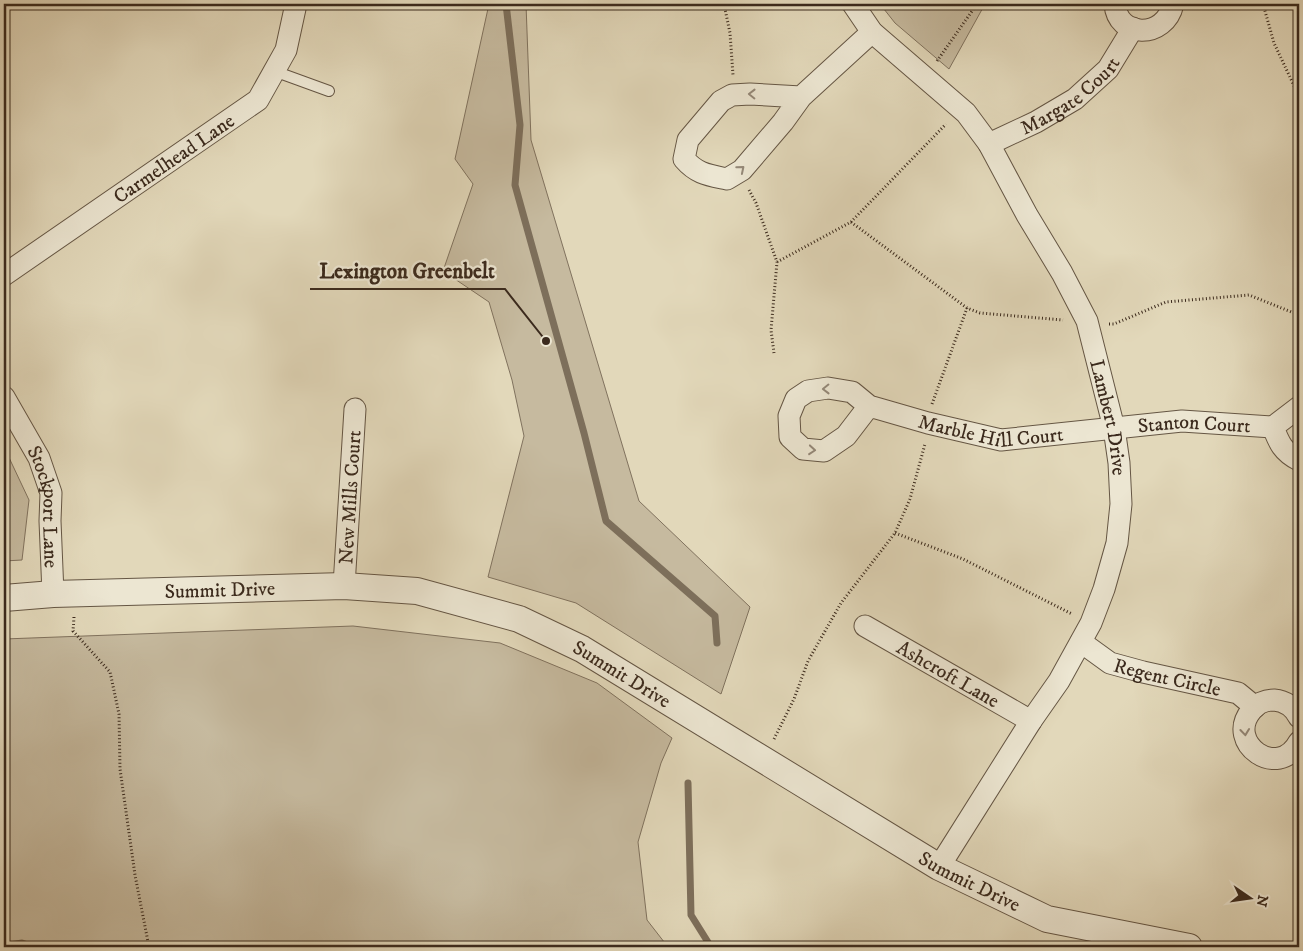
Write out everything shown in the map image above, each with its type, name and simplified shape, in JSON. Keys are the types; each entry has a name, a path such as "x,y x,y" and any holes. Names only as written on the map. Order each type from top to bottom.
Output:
{"street":[{"name":"Carmelhead Lane","path":"4,275 258,100 286,50 296,4"},
{"name":"Lambert Drive","path":"853,4 872,32 966,113 989,144 1027,215 1062,273 1087,322 1114,428 1119,463 1120,504 1117,543 1104,589 1086,633 1060,681 1031,721 939,866"},
{"name":"Margate Court","path":"989,144 1036,122 1075,99 1108,69 1133,28 1124,24 1118,16 1114,4"},
{"path":"1133,28 1150,30 1158,26 1170,14 1173,4"},
{"path":"801,97 750,94 732,95 721,101 688,140 684,159 694,169 709,175 727,179 739,172 783,122 801,97 872,32"},
{"name":"Stockport Lane","path":"4,397 39,458 51,493 50,520 64,594"},
{"name":"Marble Hill Court","path":"869,406 928,423 1001,440 1114,428"},
{"name":"Stanton Court","path":"1114,428 1182,421 1273,427 1299,407"},
{"name":"New Mills Court","path":"344,586 355,410"},
{"name":"Stanton Court","path":"1273,427 1279,444 1290,456 1299,460"},
{"name":"Summit Drive","path":"4,598 64,594 344,586 418,591 520,619 582,649 939,866 1047,919 1189,947"},
{"name":"Ashcroft Lane","path":"865,626 1031,721"},
{"name":"Regent Circle","path":"1086,633 1110,663 1238,694 1255,707"},
{"path":"1299,716 1290,705 1272,700 1263,702 1255,707 1248,714 1244,723 1244,733 1247,742 1252,750 1260,756 1270,759 1289,755 1299,742"}],"lane":[{"path":"274,71 329,92"}],"path":[{"path":"724,4 730,33 733,64 732,95"},
{"path":"924,77 945,52 977,4"},
{"path":"1263,4 1274,43 1299,93"},
{"path":"777,262 850,222 944,124 966,113"},
{"path":"739,172 756,203 777,262 770,330 774,353"},
{"path":"763,759 794,699 808,661 841,603 895,533 910,499 923,456 931,407 967,308"},
{"path":"895,533 963,559 1086,633"},
{"path":"64,594 73,631 110,672 119,714 120,769 135,875 149,947"}],"shaded area":[{"path":"489,4 526,4 531,140 639,501 750,607 721,694 576,603 488,577 524,436 512,380 489,302 443,271 473,184 455,159"},
{"path":"880,4 985,4 949,69 895,23"},
{"path":"4,447 29,500 22,560 4,561"},
{"path":"353,626 500,643 597,683 672,738 661,763 638,842 647,920 668,947 4,947 4,639"}],"waterway":[{"path":"506,4 520,125 515,185 584,433 606,521 715,616 717,643"},
{"path":"688,783 691,915 711,947"},
{"path":"4,946 22,943 33,947"}],"place":[{"name":"Lexington Greenbelt","path":"546,341"}]}
